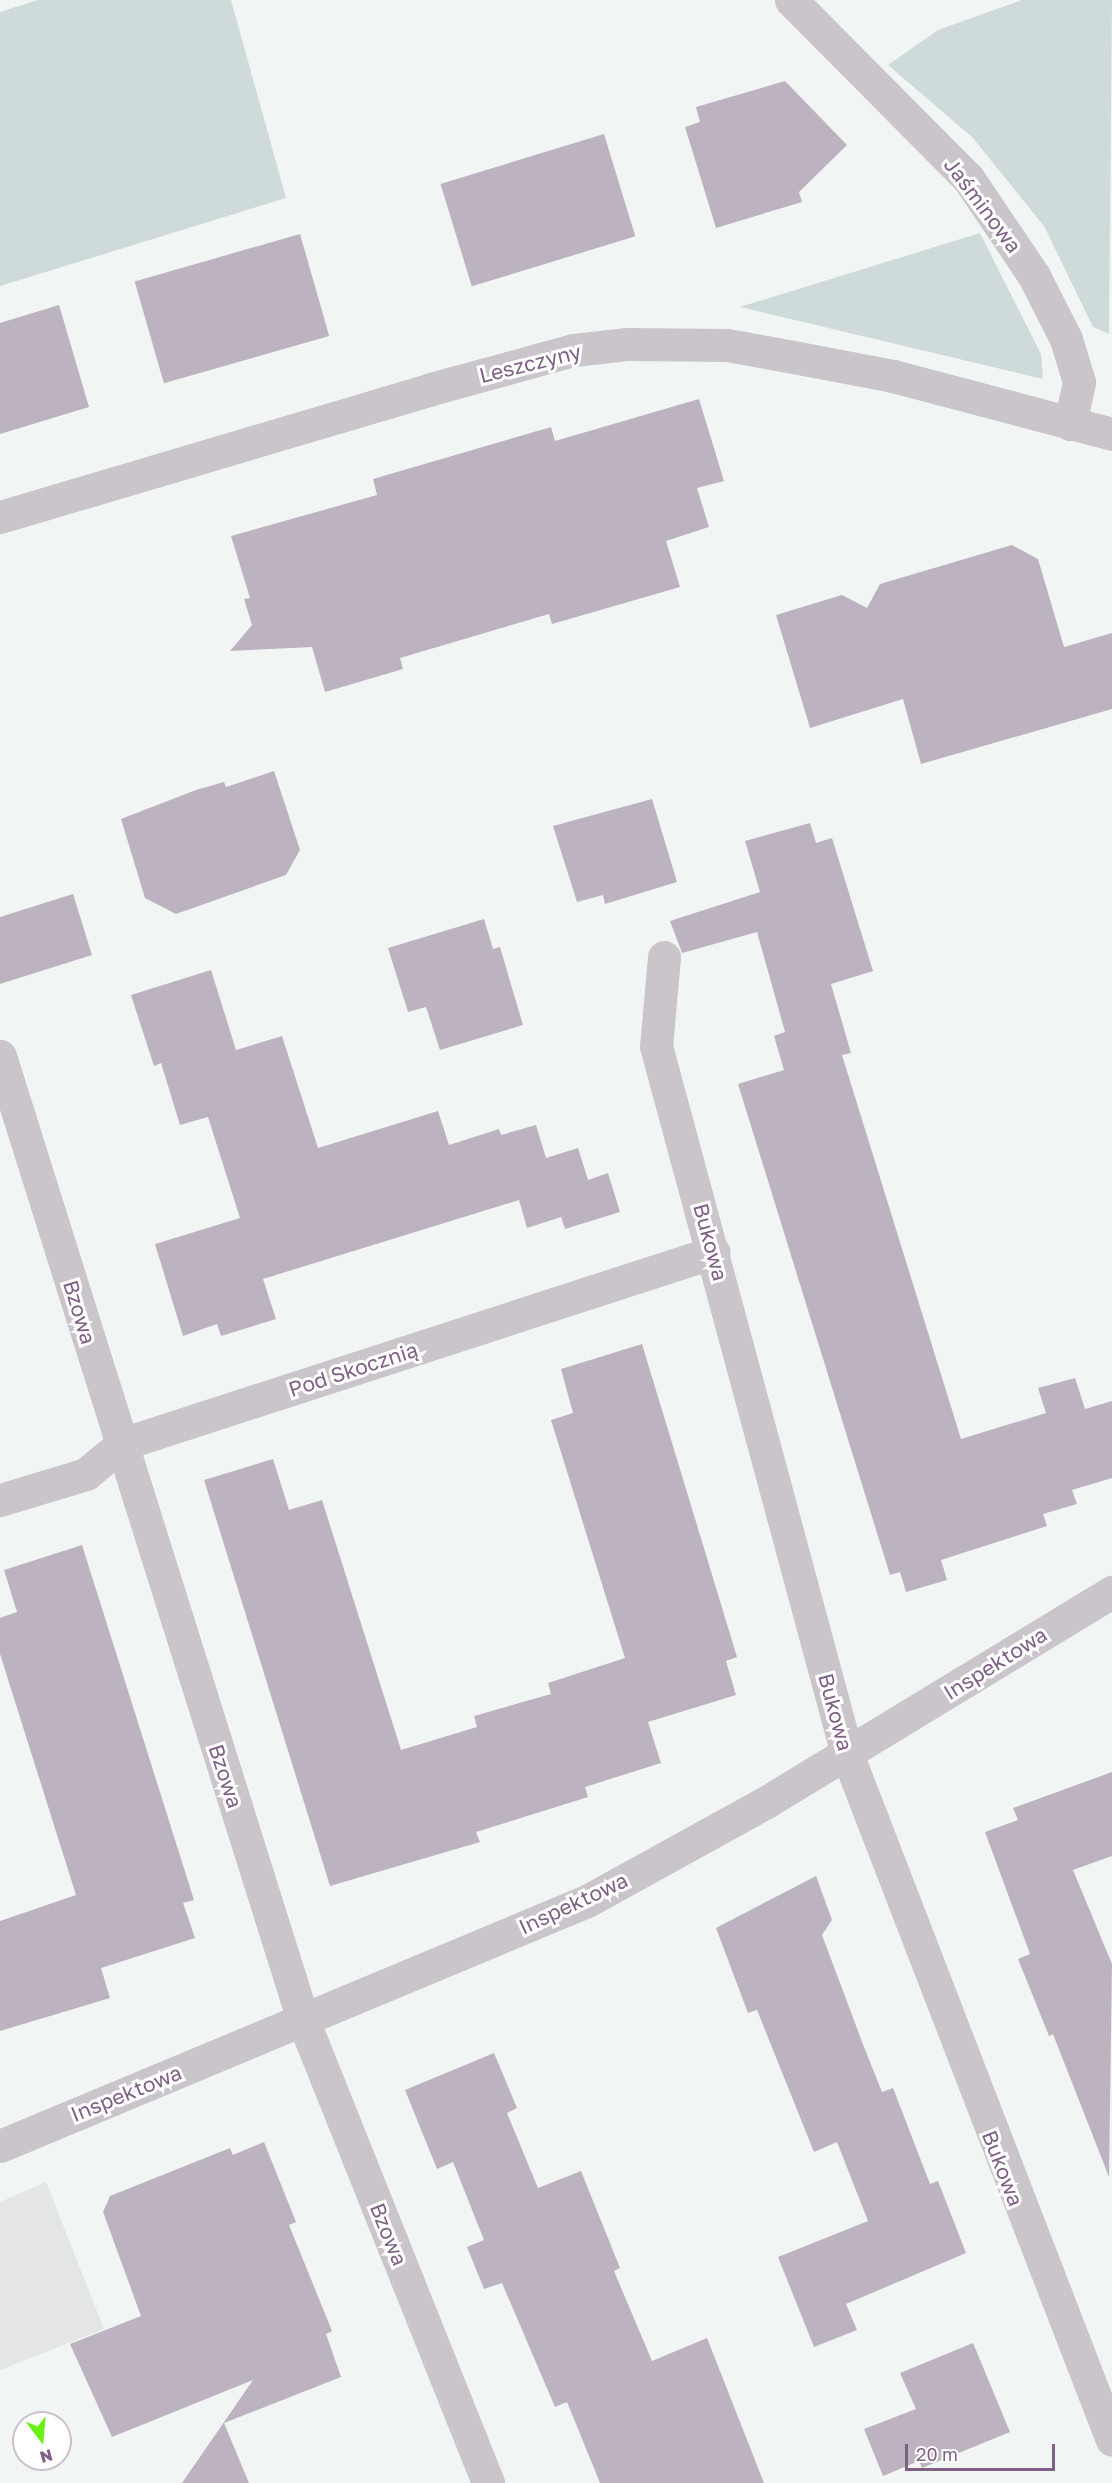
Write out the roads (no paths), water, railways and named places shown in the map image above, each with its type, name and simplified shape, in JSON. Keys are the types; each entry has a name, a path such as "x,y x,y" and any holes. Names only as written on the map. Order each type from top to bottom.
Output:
{"street":[{"name":"Jaśminowa","path":"791,0 968,178 1034,276 1066,339 1078,382 1070,424"},
{"name":"Leszczyny","path":"0,517 431,389 574,350 626,344 737,347 893,376 1112,435"},
{"name":"Bukowa","path":"664,957 656,1046 714,1252 847,1754 1112,2440"},
{"name":"Bzowa","path":"0,1056 303,2020 488,2483"},
{"name":"Pod Skocznią","path":"0,1500 86,1474 122,1444 714,1252"},
{"name":"Inspektowa","path":"0,2146 587,1901 847,1754 1112,1592"}]}
